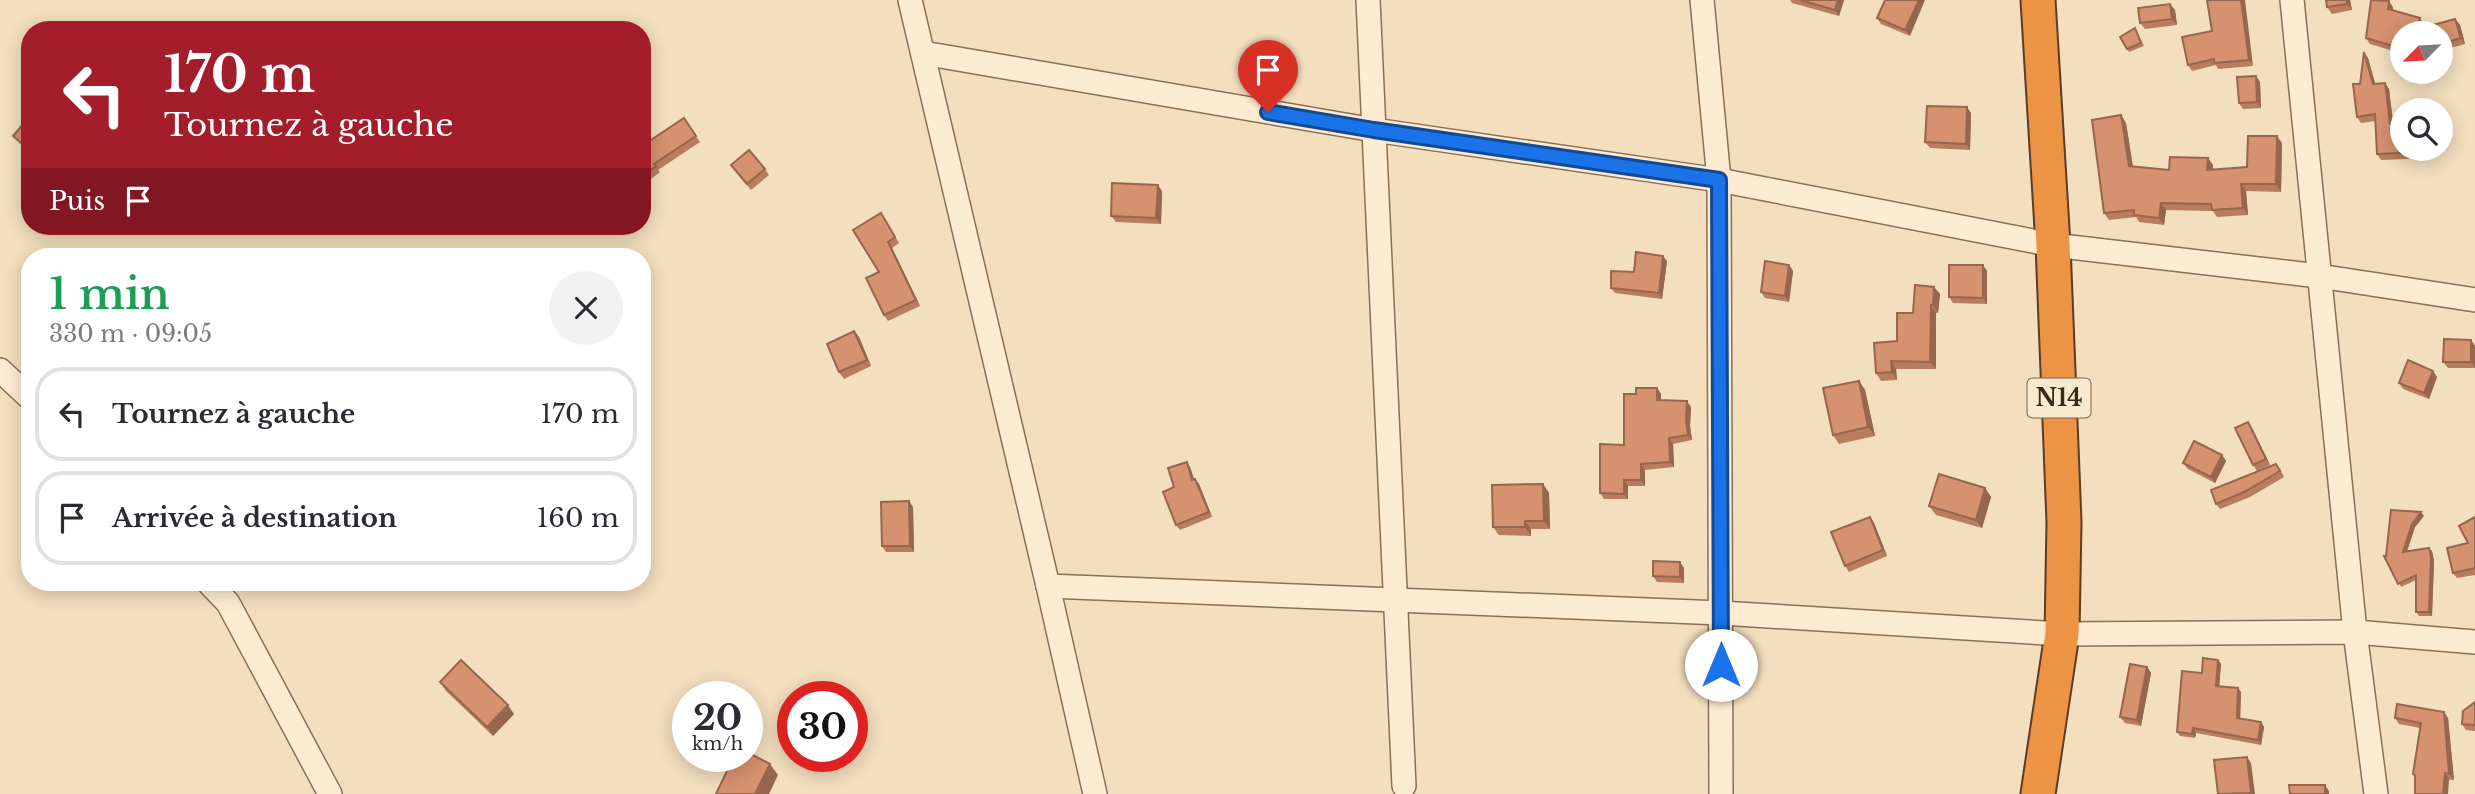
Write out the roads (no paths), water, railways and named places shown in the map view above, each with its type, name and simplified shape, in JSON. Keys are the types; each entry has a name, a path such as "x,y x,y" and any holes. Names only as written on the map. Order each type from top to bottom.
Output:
{"highway":[{"name":"N14","path":"2038,0 2053,244 2064,522 2062,634 2038,794"}],"street":[{"path":"910,0 1095,794"},
{"path":"1368,0 1404,786"},
{"path":"1702,0 1719,180 1721,794"},
{"path":"2292,0 2355,632 2376,794"},
{"path":"923,53 1374,130 1719,180 2053,244 2319,276 2475,300"},
{"path":"0,370 21,390"},
{"path":"1048,586 1721,613 2062,634 2355,632 2475,642"},
{"path":"217,591 228,603 330,794"}]}
